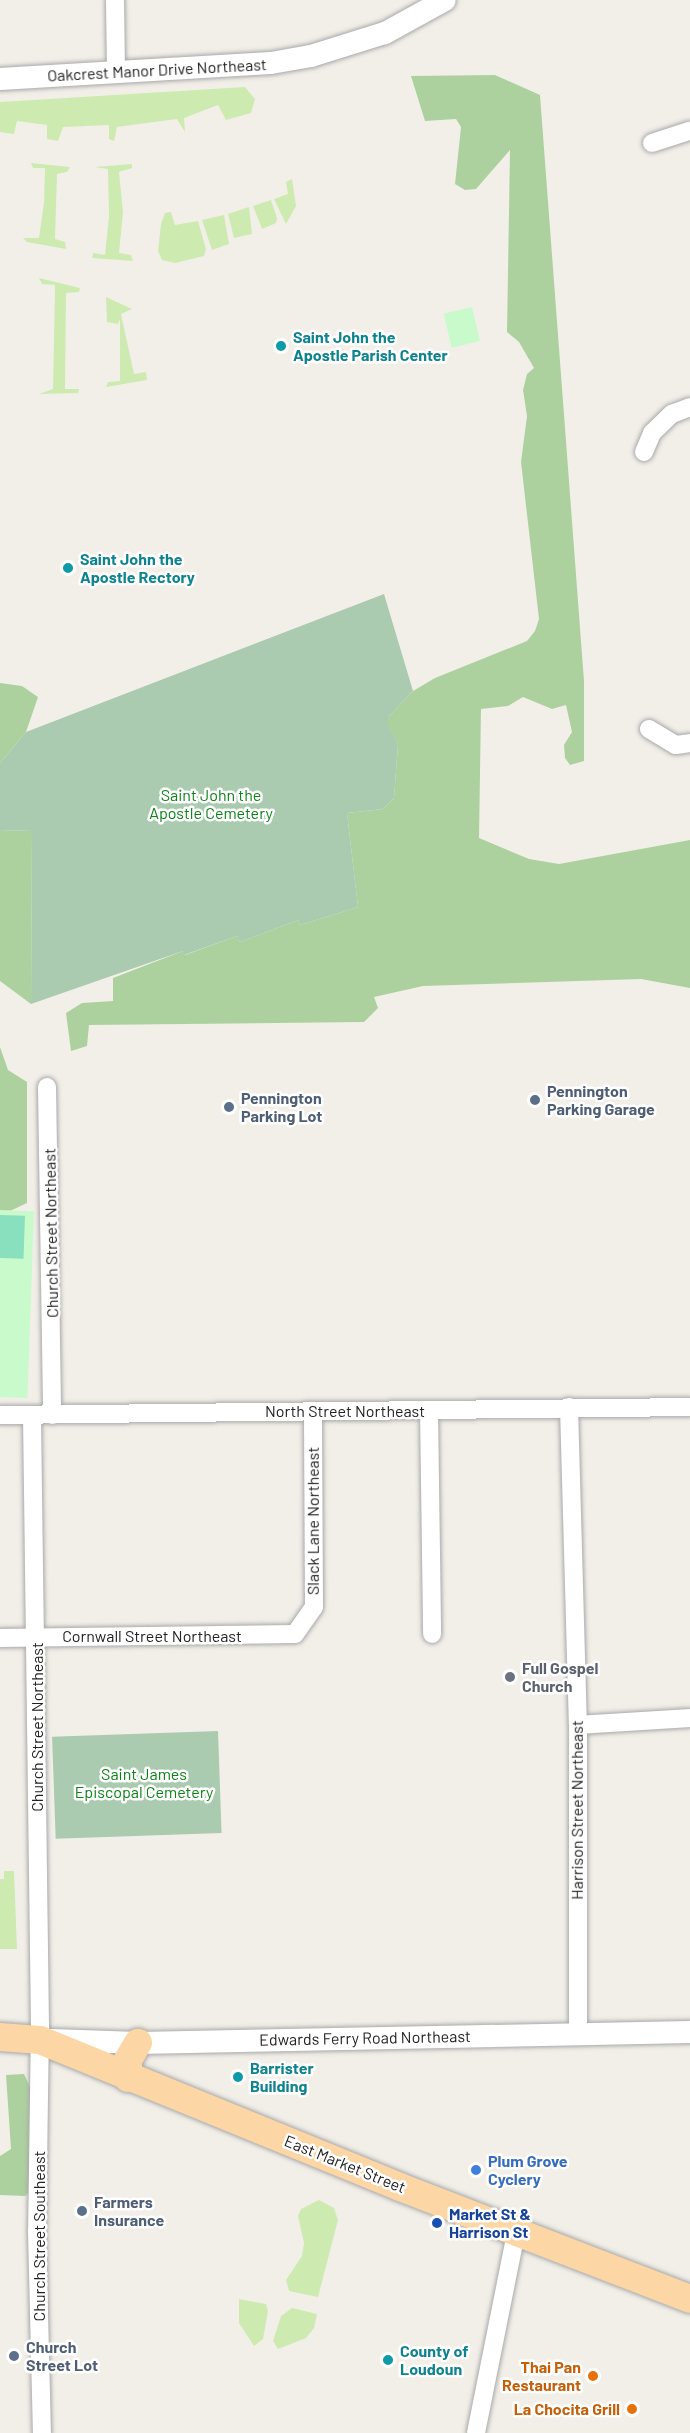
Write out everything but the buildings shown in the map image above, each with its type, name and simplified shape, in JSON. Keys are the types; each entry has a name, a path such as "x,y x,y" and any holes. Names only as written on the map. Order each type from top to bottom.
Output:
{"main road":[{"name":"East Market Street","path":"0,2037 40,2040 128,2078 690,2299"},
{"path":"128,2078 128,2060 138,2043"}],"street":[{"path":"115,0 116,73"},
{"name":"Oakcrest Manor Drive Northeast","path":"0,79 225,68 311,56 385,33 435,3"},
{"path":"652,143 690,131"},
{"path":"644,452 652,433 672,414 690,407"},
{"path":"649,729 676,746 690,743"},
{"name":"Church Street Northeast","path":"47,1088 52,1415"},
{"name":"Harrison Street Northeast","path":"569,1407 578,1725 578,2033"},
{"name":"North Street Northeast","path":"0,1415 690,1407"},
{"path":"429,1410 432,1634"},
{"name":"Slack Lane Northeast","path":"303,1628 314,1607 313,1411"},
{"name":"Church Street Northeast","path":"32,1415 37,1637 40,2040"},
{"name":"Cornwall Street Northeast","path":"0,1638 286,1635 303,1628"},
{"path":"578,1725 690,1718"},
{"name":"Edwards Ferry Road Northeast","path":"40,2040 138,2043 690,2032"},
{"name":"Church Street Southeast","path":"40,2040 37,2231 42,2433"},
{"path":"476,2433 516,2232"}],"green space":[{"path":"495,75 540,95 584,681 584,761 570,765 565,758 564,745 572,732 566,705 552,709 523,697 508,706 481,709 479,838 529,859 559,864 690,840 690,988 641,979 423,986 374,997 378,1008 364,1022 89,1025 87,1046 71,1051 66,1013 82,1003 113,1001 113,978 183,951 185,955 237,936 240,942 298,920 300,925 358,907 347,813 383,809 394,798 398,744 387,726 389,716 413,691 435,678 527,641 535,631 539,619 521,462 527,416 523,390 527,374 534,368 519,342 507,332 510,150 476,189 465,190 455,184 461,127 456,119 425,121 411,76"},
{"path":"245,87 255,99 251,113 226,120 218,105 184,118 185,132 177,119 117,127 114,141 109,139 109,125 63,127 58,141 47,139 47,125 17,121 14,134 0,132 0,102"},
{"path":"31,163 70,167 67,172 57,174 55,239 65,242 66,249 27,242 23,238 39,238 44,203 45,168 33,168"},
{"path":"132,164 132,168 119,172 123,212 119,253 131,255 133,261 92,258 93,253 105,255 109,216 108,169 94,167"},
{"path":"292,179 296,206 286,224 274,199 288,194 286,182"},
{"path":"271,200 277,218 276,223 262,229 253,206"},
{"path":"249,207 252,234 234,238 228,214"},
{"path":"171,212 175,225 198,221 206,249 204,256 175,263 162,260 158,251 161,224 165,213"},
{"path":"224,215 229,244 212,250 202,220"},
{"path":"39,278 80,288 79,292 66,293 65,389 79,389 78,393 39,394 53,389 55,285 42,284"},
{"path":"106,297 132,309 121,314 134,374 146,372 147,380 106,387 108,382 120,381 120,319 118,324 107,322"},
{"path":"472,307 480,341 452,348 444,314"},
{"name":"Saint John the Apostle Cemetery","path":"384,594 413,691 389,716 388,726 398,744 394,798 383,809 347,813 358,907 300,925 298,920 240,942 237,936 184,955 183,951 31,1004 32,831 0,830 0,763 26,732"},
{"path":"0,683 22,686 38,697 26,732 0,763"},
{"path":"0,830 32,831 31,1004 0,981"},
{"path":"0,1047 8,1070 27,1082 27,1203 10,1211 0,1211"},
{"path":"0,1210 34,1211 27,1398 0,1397"},
{"path":"0,1215 25,1216 23,1259 0,1258"},
{"name":"Saint James Episcopal Cemetery","path":"218,1731 222,1833 56,1839 52,1737"},
{"path":"4,1871 14,1871 17,1949 0,1949 0,1879 4,1879"},
{"path":"24,2074 31,2089 31,2190 25,2196 0,2195 0,2156 11,2149 6,2075"},
{"path":"319,2200 334,2208 338,2220 318,2297 289,2291 286,2280 302,2256 304,2243 298,2216 301,2209"},
{"path":"239,2299 266,2304 268,2311 263,2339 254,2346 239,2323"},
{"path":"292,2308 317,2314 314,2328 306,2338 278,2349 273,2341 281,2316"}],"place":[{"name":"Saint John the Apostle Parish Center","path":"281,346"},
{"name":"Saint John the Apostle Rectory","path":"68,568"},
{"name":"Pennington Parking Garage","path":"535,1100"},
{"name":"Pennington Parking Lot","path":"229,1107"},
{"name":"Full Gospel Church","path":"510,1677"},
{"name":"Barrister Building","path":"238,2077"},
{"name":"Plum Grove Cyclery","path":"476,2170"},
{"name":"Farmers Insurance","path":"82,2211"},
{"name":"Market St & Harrison St","path":"437,2223"},
{"name":"Church Street Lot","path":"14,2356"},
{"name":"County of Loudoun","path":"388,2360"},
{"name":"Thai Pan Restaurant","path":"593,2376"},
{"name":"La Chocita Grill","path":"632,2409"}]}
